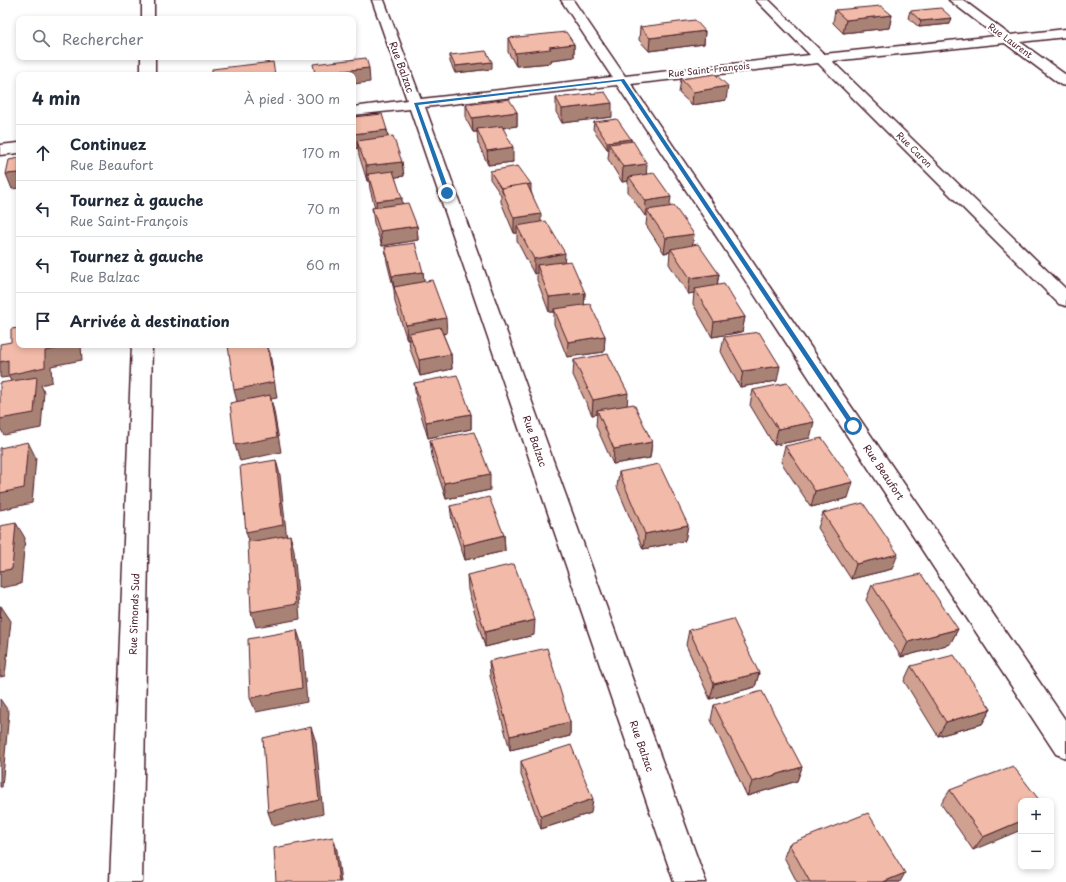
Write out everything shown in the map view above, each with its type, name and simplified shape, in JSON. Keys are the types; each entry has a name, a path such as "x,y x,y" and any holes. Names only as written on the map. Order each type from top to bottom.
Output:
{"street":[{"path":"148,0 148,16"},
{"name":"Rue Balzac","path":"378,0 690,882"},
{"name":"Rue Beaufort","path":"567,0 1066,745"},
{"name":"Rue Caron","path":"762,0 1066,300"},
{"name":"Rue Laurent","path":"955,0 1066,82"},
{"name":"Rue Saint-François","path":"356,111 821,58 1066,33"},
{"path":"148,60 148,72"},
{"path":"0,150 16,148"},
{"name":"Rue Simonds Sud","path":"126,882 142,348"}],"building":[{"path":"881,6 892,15 846,20 835,10"},
{"path":"941,8 952,18 921,21 910,11"},
{"path":"695,20 705,31 650,38 640,27"},
{"path":"566,32 574,44 549,47 551,49 515,53 508,38"},
{"path":"486,51 492,62 455,66 450,55"},
{"path":"366,58 369,68 333,72 315,72 313,64"},
{"path":"273,62 275,72 212,72 212,69"},
{"path":"715,74 728,86 693,92 681,79"},
{"path":"605,92 612,103 562,109 556,98"},
{"path":"509,99 517,112 472,118 466,105"},
{"path":"382,114 387,130 356,134 356,117"},
{"path":"617,119 631,139 607,142 594,122"},
{"path":"502,126 513,147 487,151 477,129"},
{"path":"393,136 402,162 366,166 357,141"},
{"path":"633,141 647,164 623,167 609,144"},
{"path":"16,159 16,173 6,174 9,160"},
{"path":"518,166 531,184 501,188 490,171"},
{"path":"393,171 402,198 376,201 368,174"},
{"path":"654,173 671,197 646,201 629,177"},
{"path":"527,184 541,214 514,218 501,188"},
{"path":"408,203 417,226 380,231 372,208"},
{"path":"674,206 694,234 666,238 647,210"},
{"path":"546,221 565,253 534,259 517,226"},
{"path":"415,243 423,272 392,276 385,247"},
{"path":"698,244 719,274 690,278 671,249"},
{"path":"571,261 585,293 549,297 537,265"},
{"path":"432,280 446,318 406,325 394,287"},
{"path":"724,284 745,317 714,322 695,289"},
{"path":"590,304 605,336 568,342 554,309"},
{"path":"440,327 451,354 419,360 409,333"},
{"path":"16,328 16,348 60,348 45,351 45,367 8,375 8,360 0,362 0,344 11,342 11,329"},
{"path":"759,332 780,366 743,371 724,337"},
{"path":"228,348 268,348 274,382 234,390"},
{"path":"608,354 628,393 593,400 574,360"},
{"path":"457,375 471,414 426,422 414,383"},
{"path":"37,377 34,413 0,419 0,383"},
{"path":"787,383 814,422 778,429 753,390"},
{"path":"270,395 277,437 235,445 230,403"},
{"path":"634,404 652,442 614,449 597,410"},
{"path":"474,432 490,474 444,483 430,440"},
{"path":"822,438 853,482 815,491 785,446"},
{"path":"28,442 24,488 0,493 0,448"},
{"path":"276,460 283,525 246,532 240,466"},
{"path":"659,464 688,525 645,534 619,472"},
{"path":"489,497 504,535 464,545 450,506"},
{"path":"863,503 898,554 856,564 823,513"},
{"path":"16,523 12,569 0,571 0,526"},
{"path":"290,535 296,604 251,612 248,542"},
{"path":"514,564 535,620 485,632 467,575"},
{"path":"921,574 958,629 908,642 872,585"},
{"path":"733,619 759,673 714,684 689,630"},
{"path":"297,630 302,688 250,698 248,639"},
{"path":"547,648 570,722 510,736 489,661"},
{"path":"954,655 991,709 946,722 911,666"},
{"path":"762,691 802,767 752,782 714,705"},
{"path":"311,727 319,800 268,812 263,738"},
{"path":"571,745 593,799 541,816 521,761"},
{"path":"1013,766 1038,798 1018,798 1018,822 983,837 950,790"},
{"path":"868,813 905,873 883,882 810,882 789,844"},
{"path":"333,837 339,882 276,882 274,848"}],"route":[{"path":"447,193 416,104 622,80 853,426"}]}
